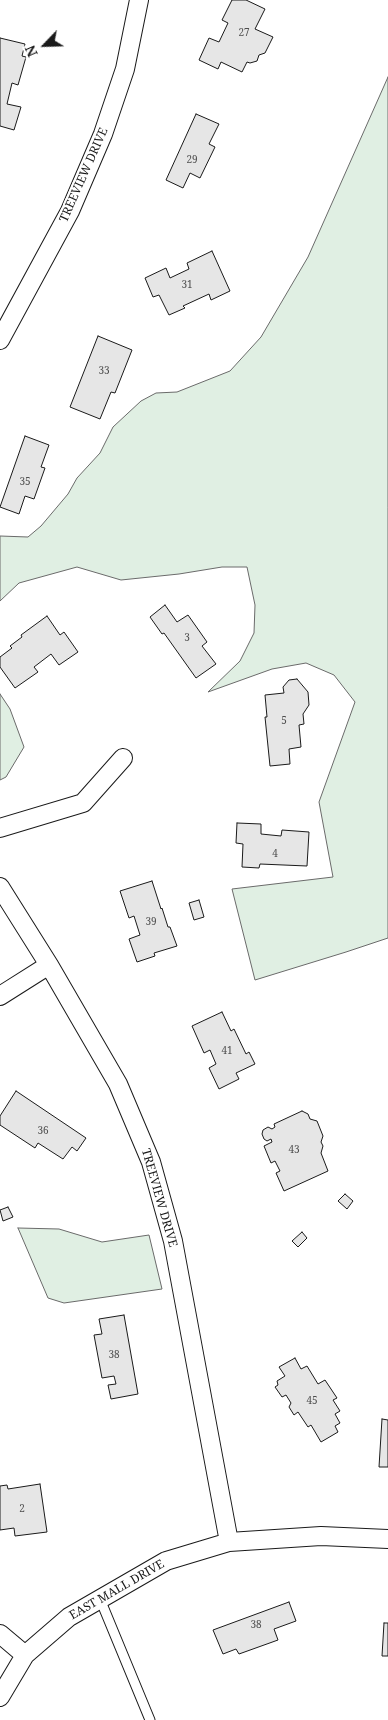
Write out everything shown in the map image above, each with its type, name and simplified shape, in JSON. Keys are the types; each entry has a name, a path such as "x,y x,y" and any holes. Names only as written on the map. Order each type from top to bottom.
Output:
{"street":[{"name":"TREEVIEW DRIVE","path":"0,340 70,211 103,134 125,69 139,0"},
{"path":"0,828 83,803 123,758"},
{"name":"TREEVIEW DRIVE","path":"0,887 49,965 118,1084 152,1162 173,1241 229,1542"},
{"path":"0,996 49,965"},
{"name":"EAST MALL DRIVE","path":"0,1697 25,1655 69,1617 166,1561 229,1542 321,1536 388,1538"},
{"path":"0,1634 25,1655"}],"lane":[{"path":"100,1599 150,1720"}],"green space":[{"path":"388,77 388,938 255,980 232,889 333,877 319,802 355,702 334,675 306,663 272,669 208,692 240,661 254,633 255,605 247,567 222,567 121,580 77,567 19,583 0,601 0,536 28,537 41,526 68,494 77,478 100,453 113,427 141,401 156,393 177,392 230,371 261,337 308,257"},
{"path":"0,694 10,709 24,747 6,777 0,780"},
{"path":"18,1228 59,1229 102,1242 149,1235 162,1289 64,1303 48,1298"}],"building":[{"path":"232,0 246,0 265,9 255,29 273,37 265,53 259,55 257,61 247,62 242,72 221,62 218,69 199,60 209,38 219,42 228,23 222,20"},
{"path":"0,38 25,44 22,56 26,57 18,85 12,83 7,104 21,107 14,130 0,126"},
{"path":"196,114 219,124 209,144 215,147 200,178 190,173 183,188 166,180"},
{"path":"212,251 230,291 211,300 209,294 169,315 159,295 153,297 145,278 166,268 170,278 189,269 187,263"},
{"path":"98,336 132,350 115,393 111,392 100,419 70,407"},
{"path":"25,436 49,445 41,467 45,468 34,499 25,496 19,514 0,507"},
{"path":"165,605 177,622 188,615 207,642 202,646 216,664 196,678 164,633 162,634 150,617"},
{"path":"47,616 60,635 64,632 78,652 59,665 51,654 34,667 38,672 15,688 0,667 0,657 12,648 10,646 22,637 21,635"},
{"path":"297,679 308,692 309,705 303,714 304,724 299,725 301,747 289,749 290,764 270,766 265,717 267,717 265,695 284,693 283,687 289,680"},
{"path":"237,823 261,824 261,834 281,836 282,830 309,832 307,866 260,864 259,868 242,867 243,844 236,843"},
{"path":"152,881 161,909 177,946 154,953 155,956 137,962 129,939 140,935 134,916 129,918 120,891"},
{"path":"199,900 204,917 194,920 189,903"},
{"path":"222,1012 231,1031 234,1029 246,1054 249,1052 255,1064 236,1073 239,1079 219,1089 209,1068 216,1064 210,1050 204,1053 192,1026"},
{"path":"16,1091 86,1138 77,1151 72,1147 63,1159 38,1143 35,1148 0,1125 0,1116"},
{"path":"302,1111 308,1114 310,1119 317,1121 323,1136 321,1153 328,1171 284,1191 276,1173 280,1171 275,1161 271,1163 264,1146 272,1142 271,1139 267,1141 262,1134 263,1130 268,1127 272,1129 275,1127 274,1124"},
{"path":"345,1194 353,1201 347,1209 338,1201"},
{"path":"8,1207 13,1217 3,1221 0,1210"},
{"path":"302,1232 307,1238 298,1247 292,1241"},
{"path":"124,1315 138,1394 111,1399 108,1385 116,1384 114,1376 102,1378 94,1335 102,1334 99,1319"},
{"path":"295,1358 301,1369 307,1366 318,1384 325,1380 337,1398 333,1400 340,1411 335,1414 340,1423 335,1426 338,1432 321,1442 311,1425 308,1427 298,1412 294,1415 289,1407 291,1403 286,1395 282,1397 275,1387 278,1385 277,1381 285,1376 279,1367"},
{"path":"382,1419 388,1420 388,1467 379,1467"},
{"path":"40,1484 47,1532 15,1536 14,1528 0,1530 0,1486 7,1485 8,1489"},
{"path":"289,1602 296,1621 274,1629 278,1640 239,1654 236,1649 223,1654 213,1630"},
{"path":"384,1623 388,1623 388,1656 382,1656"}]}
